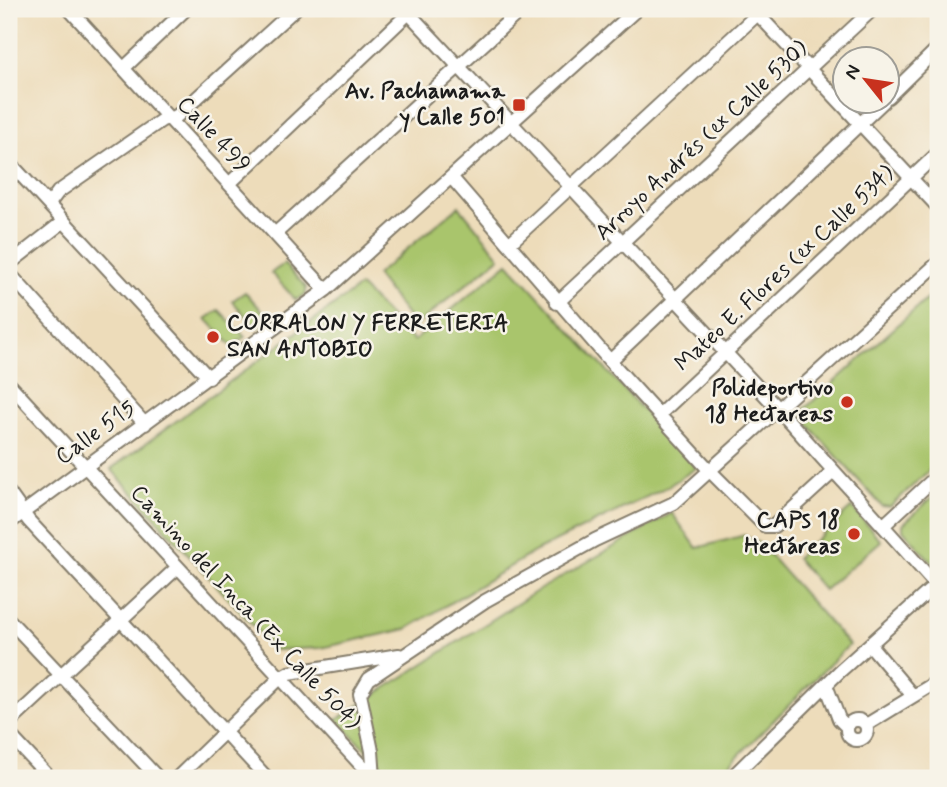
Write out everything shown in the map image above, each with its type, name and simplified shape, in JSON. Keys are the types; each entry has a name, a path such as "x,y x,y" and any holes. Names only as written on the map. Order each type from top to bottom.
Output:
{"street":[{"path":"124,68 186,9"},
{"path":"48,204 58,192 162,120 171,120 295,9"},
{"path":"276,233 522,9"},
{"name":"Calle 515","path":"9,523 326,290 637,9"},
{"name":"Arroyo Andrés (ex Calle 530)","path":"557,303 873,9"},
{"path":"229,183 409,10 937,585 826,685 731,778"},
{"name":"Calle 499","path":"75,11 326,290"},
{"path":"509,244 758,11 938,207"},
{"path":"902,83 938,48"},
{"path":"610,361 868,116"},
{"name":"Mateo E. Flores (ex Calle 534)","path":"659,415 938,153"},
{"path":"9,162 209,378"},
{"path":"452,178 557,303 711,472 765,526 774,527 834,472"},
{"path":"9,264 64,221"},
{"path":"374,778 361,688 369,679 485,601 595,540 674,503 938,263"},
{"path":"9,273 145,424"},
{"name":"Camino del Inca (Ex Calle 504)","path":"9,384 374,778"},
{"path":"883,526 938,475"},
{"path":"9,493 23,512 267,778"},
{"path":"9,723 178,567"},
{"path":"9,620 158,778"},
{"path":"870,646 909,698"},
{"path":"177,778 280,678 289,673 405,654"},
{"path":"826,685 839,719 847,727 849,736 857,740 865,735 866,725 938,681"},
{"path":"9,734 50,778"}],"green space":[{"path":"459,206 500,257 415,326 376,275"},
{"path":"508,263 696,468 667,487 536,551 407,629 321,648 275,650 111,469 360,286 414,341"},
{"path":"284,264 306,287 306,294 296,300 271,273"},
{"path":"938,289 938,462 890,507 882,506 802,418 802,411"},
{"path":"245,292 270,319 257,328 232,301"},
{"path":"219,310 245,337 232,346 206,319"},
{"path":"938,492 938,566 934,565 903,530 903,524"},
{"path":"852,507 881,541 824,590 796,558"},
{"path":"672,513 697,548 745,535 761,545 849,645 716,778 395,778 336,720 537,591"}],"place":[{"name":"Av. Pachamama y Calle 501","path":"519,105"},
{"name":"CORRALON Y FERRETERIA SAN ANTOBIO","path":"213,337"},
{"name":"Polideportivo 18 Hectareas","path":"847,402"},
{"name":"CAPs 18 Hectáreas","path":"854,534"}]}
